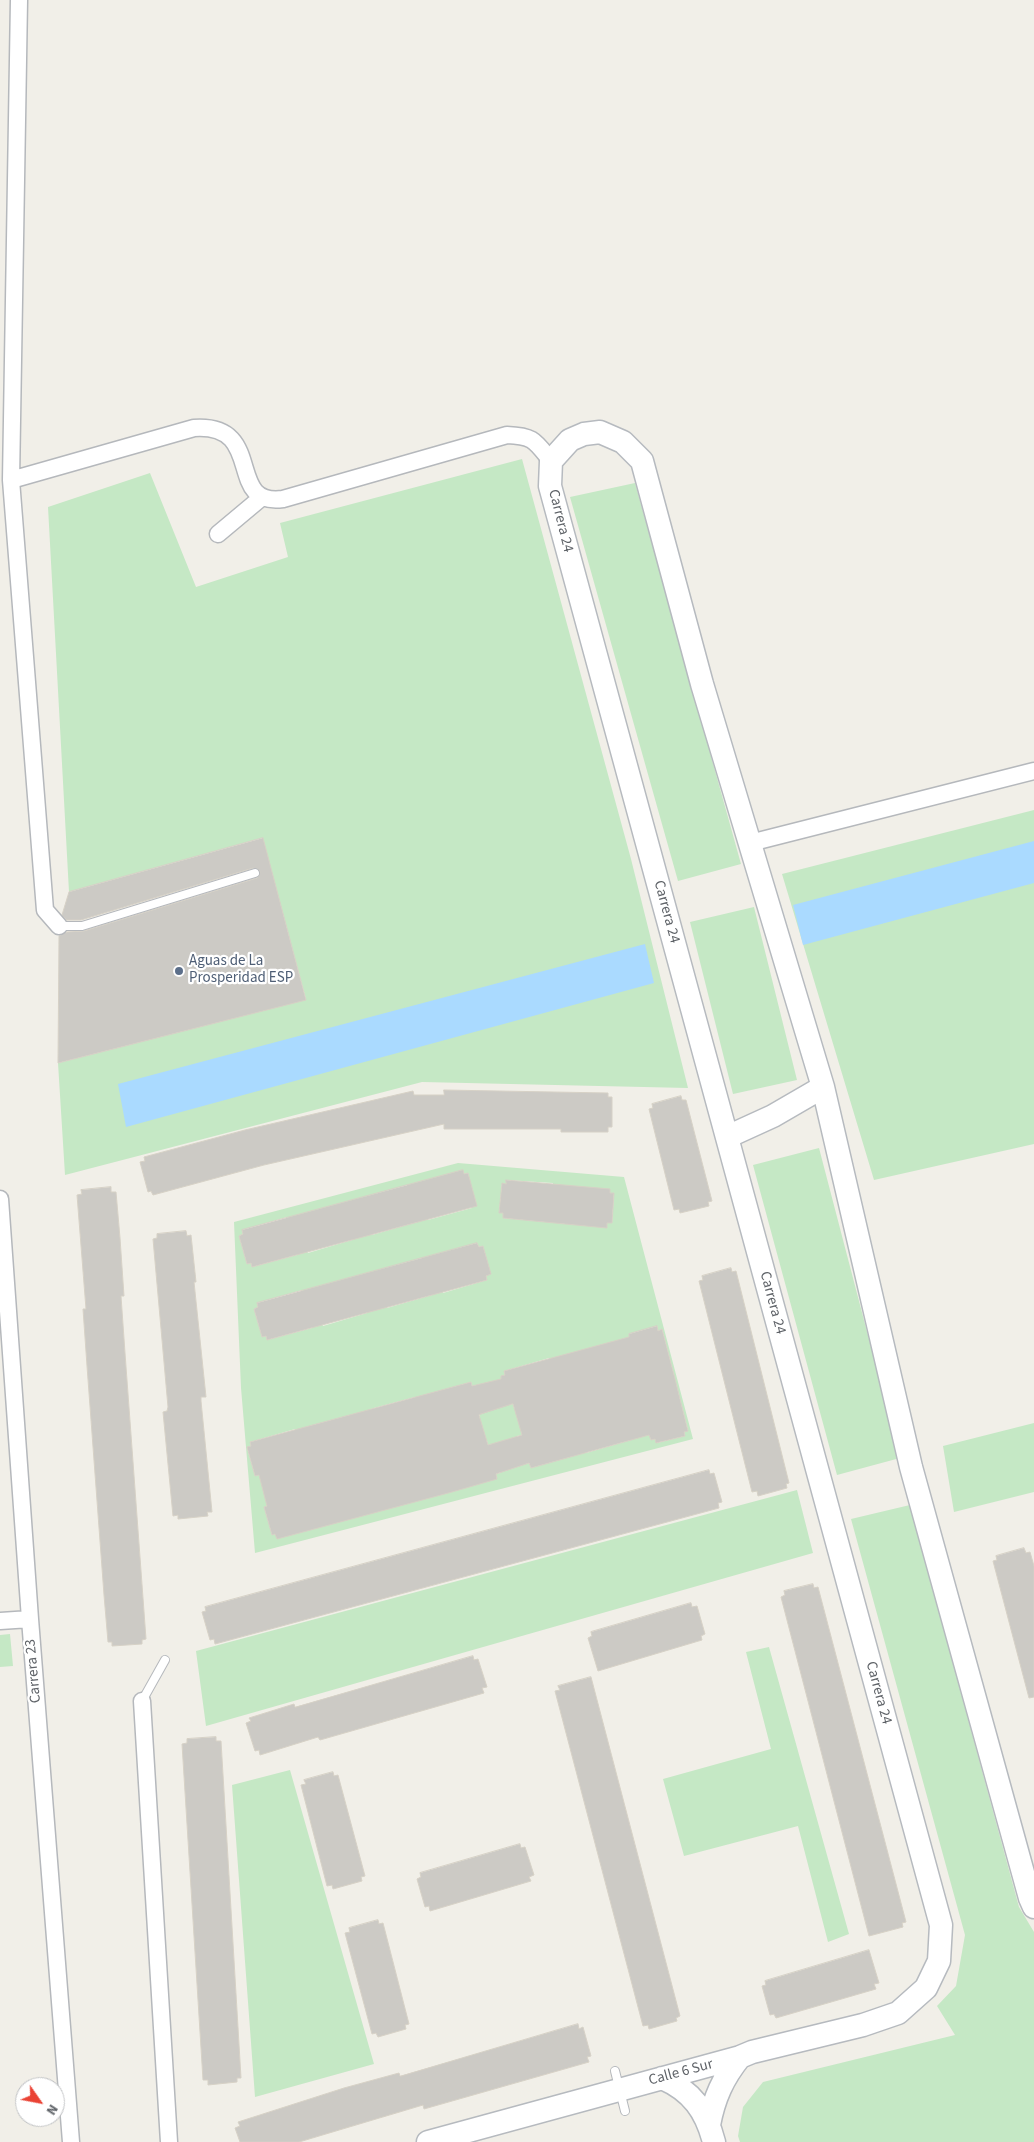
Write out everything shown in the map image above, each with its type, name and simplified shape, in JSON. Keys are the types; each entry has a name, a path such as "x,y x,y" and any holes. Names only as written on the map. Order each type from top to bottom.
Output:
{"street":[{"path":"19,0 11,480 45,910 60,926"},
{"path":"11,480 194,428 208,427 220,430 236,444 254,492 261,498 272,500 283,499 507,435 526,436 536,442 551,462 570,440 584,434 600,432 623,442 642,461 702,684 823,1087 911,1467 1034,1907"},
{"name":"Carrera 24","path":"551,462 550,486 942,1925 939,1961 926,1988"},
{"path":"218,534 261,498"},
{"path":"750,843 1034,771"},
{"path":"727,1137 773,1116 823,1087"},
{"name":"Carrera 23","path":"0,1199 30,1619 71,2142"},
{"path":"0,1621 30,1619"},
{"path":"142,1700 169,2142"},
{"name":"Calle 6 Sur","path":"428,2142 740,2057 752,2052 863,2025 898,2013 926,1988"},
{"path":"711,2133 712,2106 728,2072 740,2057"},
{"path":"662,2078 678,2085 691,2096 702,2110 711,2133"}],"lane":[{"path":"60,926 82,926 255,873"},
{"path":"142,1700 165,1660"}],"green space":[{"path":"522,459 631,859 688,1088 422,1082 65,1175 58,1063 306,999 262,838 69,892 48,507 150,473 196,587 288,557 280,523"},
{"path":"635,483 741,864 678,881 570,497"},
{"path":"1034,810 1034,1144 874,1180 782,874"},
{"path":"754,907 797,1080 733,1094 690,922"},
{"path":"819,1148 900,1458 837,1475 753,1165"},
{"path":"458,1163 624,1177 693,1439 255,1553 241,1388 234,1222","holes":["468,1173 472,1208 428,1220 426,1216 464,1174","507,1180 553,1183 549,1222 503,1218 503,1213 499,1213 502,1184 506,1184","407,1185 417,1222 372,1235 362,1198","610,1189 610,1193 614,1194 612,1223 607,1223 606,1227 560,1223","287,1217 297,1255 252,1267 251,1263 247,1264 239,1236 243,1234 242,1230","352,1235 352,1240 308,1253 306,1248","477,1243 479,1247 483,1246 490,1274 486,1276 487,1280 443,1293 433,1256","422,1258 432,1295 387,1308 377,1271","302,1290 312,1328 267,1340 266,1336 262,1337 254,1309 258,1307 257,1303","366,1308 367,1313 323,1326 321,1321","657,1326 658,1331 662,1329 674,1375 630,1338 629,1334","549,1358 559,1396 514,1408 513,1404 509,1405 501,1377 505,1375 504,1371","471,1382 472,1386 476,1385 480,1419 426,1395","676,1385 688,1430 684,1432 685,1436 657,1443 655,1439 651,1440 639,1395","415,1397 416,1401 370,1409","351,1415 352,1418 306,1427","566,1418 575,1455 531,1468 529,1463 525,1464 517,1436 522,1435 521,1431","295,1429 297,1433 259,1475 255,1476 247,1448 251,1446 250,1442","630,1436 631,1440 586,1453 585,1449","487,1441 488,1445 492,1444 500,1473 496,1474 497,1479 442,1454","268,1505 275,1534 272,1535 264,1507"]},
{"path":"1034,1423 1034,1492 954,1512 943,1446"},
{"path":"797,1490 813,1553 206,1726 196,1651"},
{"path":"910,1505 1019,1907 1034,1932 1034,2142 740,2142 738,2136 743,2107 763,2082 955,2035 937,2006 956,1986 965,1935 851,1519"},
{"path":"10,1634 13,1666 0,1667 0,1635"},
{"path":"769,1647 849,1934 828,1942 798,1826 684,1856 663,1779 771,1749 746,1652"},
{"path":"290,1770 374,2064 255,2097 232,1785"}],"water":[{"path":"1034,841 1034,883 803,945 793,905"},
{"path":"645,944 654,983 126,1127 118,1084"}],"building":[{"name":"Aguas de La Prosperidad ESP","path":"263,838 306,1000 58,1063 59,936 67,932 84,931 257,878 260,872 258,869 253,868 81,920 67,920 62,915 69,892"},
{"path":"444,1090 608,1093 608,1097 612,1097 612,1127 608,1127 608,1132 561,1132 561,1129 444,1129 444,1124 264,1165 153,1195 151,1191 148,1192 140,1162 145,1161 144,1157 245,1130 413,1091 414,1095 444,1095"},
{"path":"681,1096 682,1100 686,1100 712,1201 708,1202 709,1206 680,1213 679,1209 674,1210 649,1109 653,1108 652,1104"},
{"path":"463,1170 464,1174 468,1173 477,1206 252,1267 251,1263 247,1264 239,1236 243,1234 242,1230"},
{"path":"506,1180 610,1189 610,1193 614,1193 612,1223 607,1223 607,1228 503,1218 503,1213 499,1213 502,1183 506,1184"},
{"path":"111,1187 111,1192 116,1192 120,1238 124,1296 121,1296 146,1639 142,1640 142,1644 112,1646 112,1642 108,1642 104,1595 83,1309 86,1309 77,1195 82,1194 81,1190"},
{"path":"186,1231 187,1236 191,1235 196,1282 194,1282 206,1397 201,1397 201,1401 212,1512 207,1512 208,1516 178,1519 178,1515 173,1516 163,1412 167,1411 168,1407 153,1239 157,1238 157,1234"},
{"path":"477,1243 479,1247 483,1246 491,1274 486,1276 487,1280 267,1340 266,1336 262,1337 254,1309 258,1307 257,1303"},
{"path":"731,1268 732,1272 736,1271 789,1483 786,1484 787,1488 758,1496 757,1491 752,1492 699,1281 703,1280 702,1276"},
{"path":"657,1326 658,1331 662,1329 688,1431 684,1432 685,1436 656,1443 655,1439 651,1440 649,1435 531,1468 529,1463 496,1474 497,1479 452,1492 277,1539 275,1534 272,1535 264,1507 267,1506 259,1475 255,1476 247,1447 251,1446 250,1442 471,1382 472,1386 501,1379 501,1376 505,1375 504,1371 629,1337 629,1334","holes":["513,1404 522,1435 488,1445 479,1415"]},
{"path":"709,1470 710,1474 714,1473 722,1502 718,1503 719,1508 215,1644 214,1639 210,1640 202,1612 206,1611 205,1607"},
{"path":"1024,1548 1026,1553 1030,1552 1034,1566 1034,1697 1029,1698 993,1561 997,1560 996,1556"},
{"path":"813,1584 814,1588 818,1587 906,1922 902,1923 903,1927 869,1936 781,1597 785,1595 784,1591"},
{"path":"691,1603 692,1607 697,1606 705,1634 701,1636 702,1640 598,1671 588,1638 592,1636 591,1632"},
{"path":"473,1656 474,1660 478,1659 487,1687 482,1688 484,1693 320,1740 318,1737 260,1755 259,1750 255,1751 246,1723 251,1721 249,1718 294,1704 295,1707"},
{"path":"591,1677 680,2016 676,2018 677,2021 649,2029 648,2025 643,2026 555,1691 560,1690 558,1686"},
{"path":"216,1737 216,1741 221,1741 241,2078 237,2078 237,2082 208,2085 208,2080 203,2080 182,1744 187,1743 187,1739"},
{"path":"333,1772 334,1776 338,1775 365,1876 361,1877 362,1881 333,1889 332,1885 327,1886 301,1785 306,1784 304,1780"},
{"path":"520,1844 521,1848 525,1847 534,1875 529,1877 531,1881 430,1911 429,1906 425,1907 417,1879 421,1877 420,1873"},
{"path":"378,1920 379,1924 383,1923 409,2024 405,2025 406,2029 378,2037 376,2033 372,2034 345,1933 350,1932 349,1928"},
{"path":"869,1950 879,1983 874,1984 876,1989 776,2018 774,2014 770,2015 762,1986 766,1985 765,1981"},
{"path":"578,2024 579,2029 583,2027 591,2056 587,2057 589,2062 424,2109 423,2105 299,2142 240,2142 235,2128 240,2126 238,2122 344,2088 399,2073 400,2076"}],"place":[{"name":"Aguas de La Prosperidad ESP","path":"179,971"}]}
